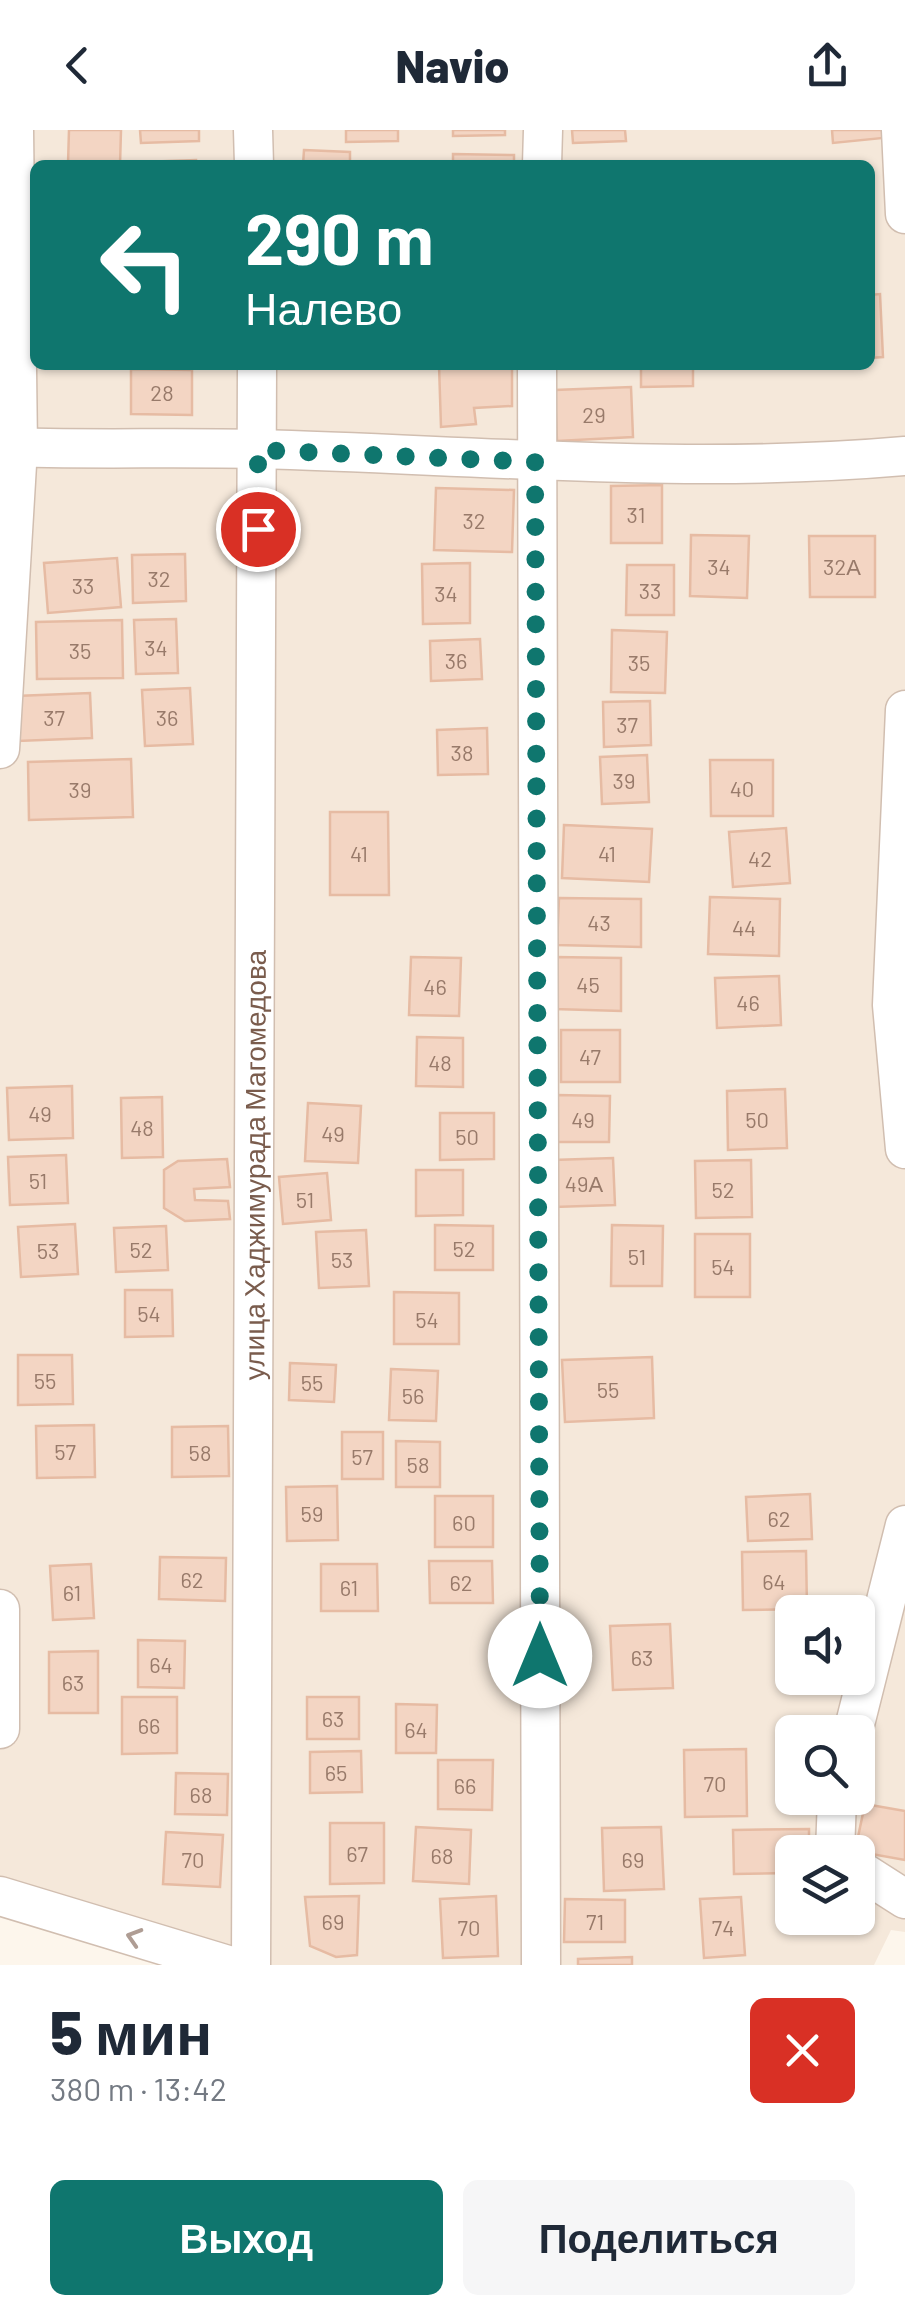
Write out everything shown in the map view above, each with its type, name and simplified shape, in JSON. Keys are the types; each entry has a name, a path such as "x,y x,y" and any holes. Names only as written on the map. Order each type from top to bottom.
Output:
{"street":[{"path":"0,749 14,130"},
{"path":"253,130 254,160"},
{"path":"542,130 542,160"},
{"path":"901,130 905,214"},
{"name":"улица Хаджимурада Магомедова","path":"250,1965 257,370"},
{"path":"537,370 541,1965"},
{"path":"9,447 258,450 535,462 844,462 905,456"},
{"path":"905,710 892,1005 905,1149"},
{"path":"857,1715 905,1525"},
{"path":"0,1609 0,1729"},
{"path":"875,1879 905,1898"},
{"path":"0,1896 228,1965"}],"shaded area":[{"path":"0,130 905,130 905,1932 891,1930 874,1965 257,1965 0,1897"}],"building":[{"path":"69,130 121,130 120,160 68,160"},
{"path":"140,130 199,130 199,141 141,143"},
{"path":"346,130 398,130 398,141 346,142"},
{"path":"453,130 505,130 505,135 453,136"},
{"path":"572,130 625,130 626,141 573,143"},
{"path":"832,130 882,130 883,138 833,143"},
{"path":"304,150 350,152 350,160 303,160"},
{"path":"453,154 514,155 514,160 453,160"},
{"path":"875,294 880,294 883,357 875,358"},
{"path":"131,370 192,370 192,415 131,414"},
{"path":"439,370 512,370 512,406 474,408 476,424 441,427"},
{"path":"641,370 693,370 693,386 641,387"},
{"path":"631,387 633,437 557,441 555,390"},
{"path":"662,485 662,543 611,543 611,486"},
{"path":"436,488 514,490 512,552 434,550"},
{"path":"691,535 749,536 747,598 690,596"},
{"path":"809,536 875,536 875,597 810,597"},
{"path":"185,554 186,601 133,603 132,555"},
{"path":"117,558 121,607 48,613 44,563"},
{"path":"470,563 470,623 423,624 422,564"},
{"path":"627,565 674,565 674,615 626,615"},
{"path":"176,619 178,673 136,674 134,620"},
{"path":"122,620 123,678 37,679 36,622"},
{"path":"612,630 667,632 665,693 611,692"},
{"path":"480,639 482,679 431,681 430,641"},
{"path":"190,688 193,744 145,746 142,690"},
{"path":"90,693 92,738 18,741 16,696"},
{"path":"650,701 651,745 604,747 603,702"},
{"path":"487,728 488,774 438,775 437,730"},
{"path":"647,755 649,802 602,804 600,757"},
{"path":"131,759 133,817 29,820 28,762"},
{"path":"710,760 773,760 773,816 711,816"},
{"path":"330,812 388,812 389,895 330,895"},
{"path":"564,825 652,829 649,882 562,878"},
{"path":"786,828 790,883 733,887 729,832"},
{"path":"710,897 780,899 779,956 708,954"},
{"path":"559,898 641,899 641,947 557,945"},
{"path":"411,957 461,958 459,1016 409,1015"},
{"path":"555,957 621,958 621,1011 554,1009"},
{"path":"779,976 781,1025 717,1028 715,978"},
{"path":"561,1030 620,1030 620,1082 561,1082"},
{"path":"417,1037 463,1038 463,1087 416,1086"},
{"path":"72,1086 73,1138 9,1140 7,1088"},
{"path":"785,1089 787,1148 728,1150 727,1091"},
{"path":"556,1095 610,1096 609,1142 555,1142"},
{"path":"162,1097 163,1157 122,1158 121,1098"},
{"path":"308,1103 361,1106 358,1163 305,1161"},
{"path":"440,1113 494,1113 494,1159 440,1160"},
{"path":"66,1155 68,1203 10,1205 8,1157"},
{"path":"613,1158 615,1205 554,1207 553,1160"},
{"path":"227,1159 230,1187 194,1189 195,1200 228,1201 230,1219 185,1221 164,1208 164,1170 178,1161"},
{"path":"751,1160 752,1217 696,1218 695,1161"},
{"path":"416,1170 463,1170 463,1215 416,1216"},
{"path":"327,1173 331,1220 283,1224 279,1177"},
{"path":"75,1224 78,1274 21,1277 18,1227"},
{"path":"435,1225 493,1226 493,1270 435,1270"},
{"path":"612,1225 663,1226 662,1286 611,1286"},
{"path":"166,1226 168,1270 116,1272 114,1228"},
{"path":"366,1230 369,1286 319,1288 316,1232"},
{"path":"695,1234 750,1234 750,1297 695,1297"},
{"path":"125,1290 172,1290 173,1336 125,1337"},
{"path":"394,1292 459,1293 459,1344 394,1344"},
{"path":"18,1355 72,1355 73,1404 18,1405"},
{"path":"652,1357 654,1418 565,1422 562,1360"},
{"path":"290,1363 336,1365 334,1402 289,1400"},
{"path":"391,1369 438,1371 436,1421 389,1420"},
{"path":"94,1425 95,1477 37,1478 36,1426"},
{"path":"228,1426 229,1476 172,1477 172,1427"},
{"path":"342,1432 383,1432 383,1479 342,1479"},
{"path":"396,1441 440,1442 440,1487 396,1487"},
{"path":"337,1486 338,1540 287,1541 286,1487"},
{"path":"810,1494 812,1539 748,1541 746,1497"},
{"path":"435,1496 493,1496 493,1547 435,1547"},
{"path":"806,1551 807,1595 775,1595 775,1610 743,1610 742,1552"},
{"path":"160,1557 226,1558 225,1601 159,1599"},
{"path":"429,1561 492,1561 493,1603 430,1603"},
{"path":"91,1564 94,1618 53,1620 50,1566"},
{"path":"321,1564 377,1564 378,1611 321,1611"},
{"path":"670,1624 673,1688 613,1690 610,1626"},
{"path":"138,1640 185,1641 184,1688 138,1687"},
{"path":"98,1651 98,1713 49,1713 49,1652"},
{"path":"122,1697 177,1697 177,1753 122,1754"},
{"path":"307,1697 359,1697 359,1739 307,1739"},
{"path":"396,1704 437,1705 436,1753 396,1753"},
{"path":"746,1749 747,1816 685,1817 684,1750"},
{"path":"361,1751 362,1792 310,1793 310,1752"},
{"path":"438,1760 493,1760 492,1810 438,1809"},
{"path":"176,1773 228,1774 227,1815 175,1814"},
{"path":"875,1806 905,1811 905,1860 875,1855 875,1835 858,1835 863,1815 875,1815"},
{"path":"330,1823 384,1823 384,1883 330,1884"},
{"path":"416,1827 471,1830 469,1884 413,1881"},
{"path":"661,1827 664,1889 604,1891 602,1828"},
{"path":"809,1829 809,1835 775,1835 775,1873 734,1874 733,1830"},
{"path":"166,1832 223,1835 220,1887 163,1884"},
{"path":"359,1896 357,1955 336,1957 310,1946 305,1897"},
{"path":"496,1896 498,1956 443,1958 440,1899"},
{"path":"741,1897 745,1955 704,1958 700,1899"},
{"path":"565,1899 625,1900 625,1942 564,1942"},
{"path":"632,1957 632,1965 578,1965 578,1959"}],"route":[{"path":"258,529 258,450 535,462 540,1656"}]}
